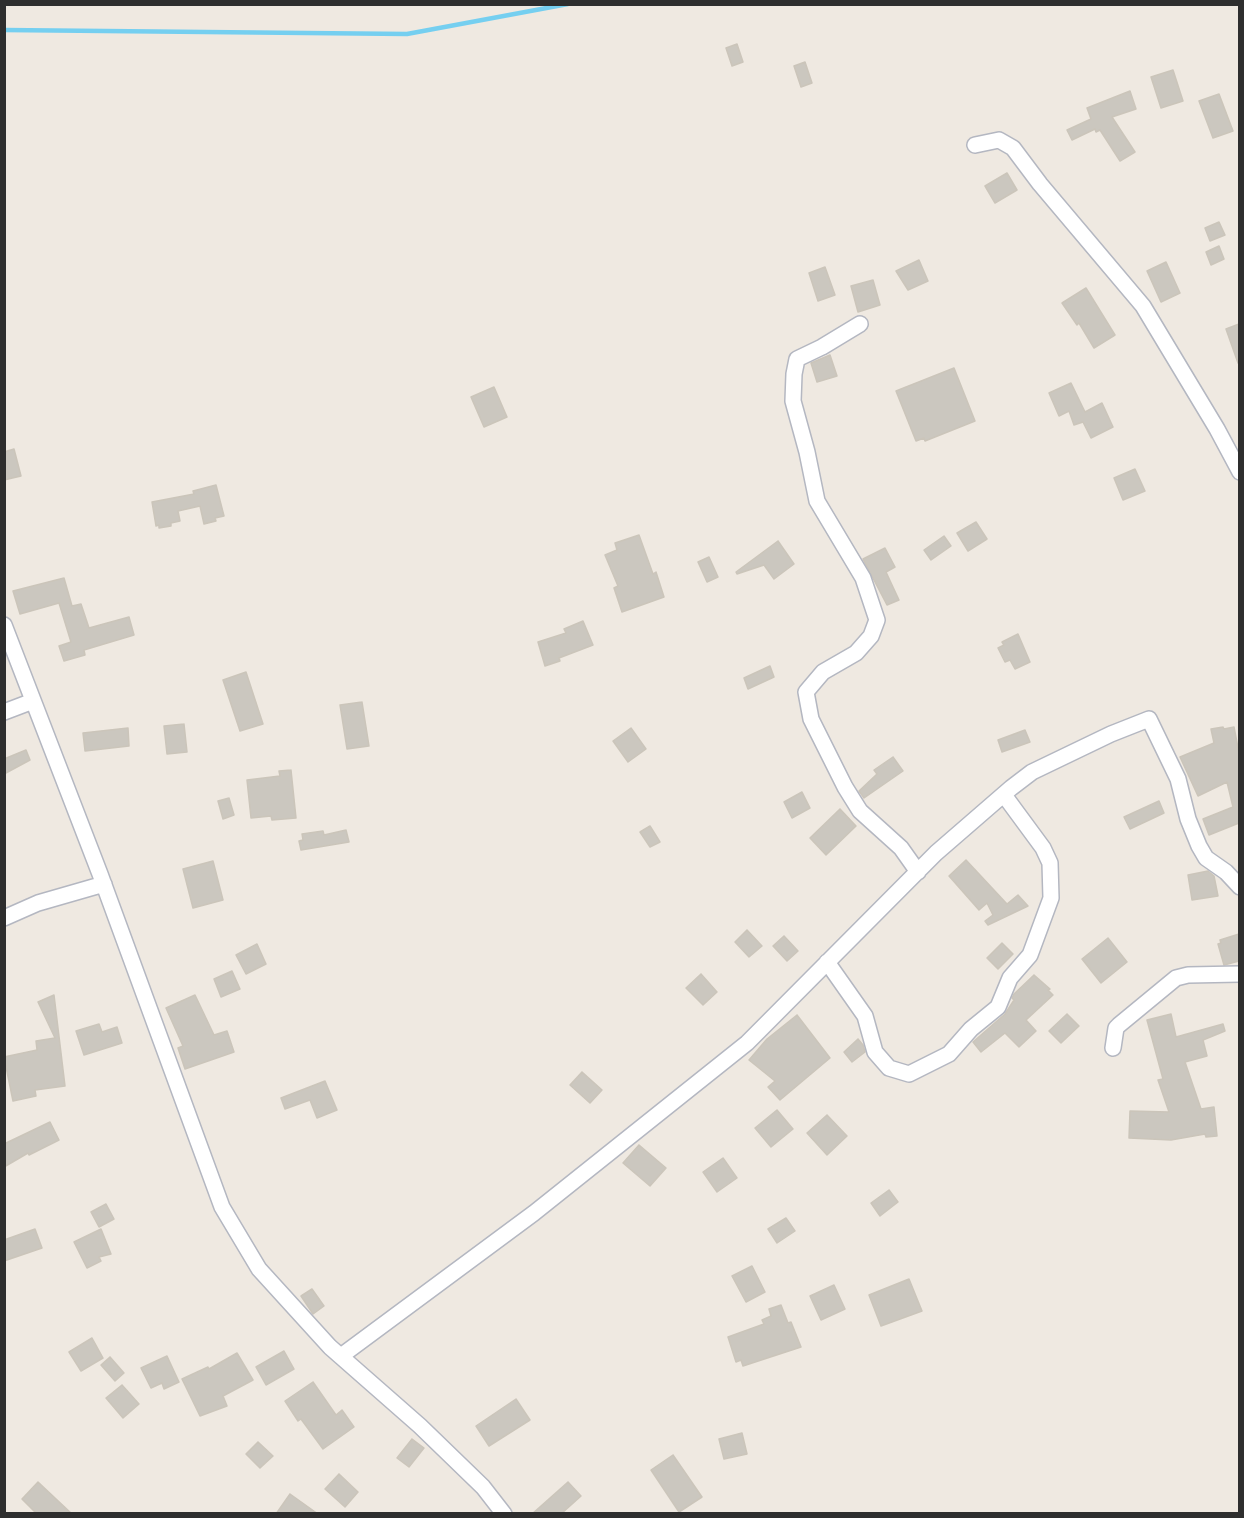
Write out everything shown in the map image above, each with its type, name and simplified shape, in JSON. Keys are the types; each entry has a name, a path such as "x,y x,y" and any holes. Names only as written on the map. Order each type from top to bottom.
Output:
{"street":[{"path":"975,145 999,140 1013,148 1040,184 1143,306 1217,429 1239,472"},
{"path":"860,324 798,359 794,374 794,402 817,501 863,578 878,620 871,636 856,653 823,672 806,692 810,718 845,788 860,811 901,848 918,872"},
{"path":"4,626 104,884 222,1207 259,1269 340,1356 420,1426 483,1487 504,1514"},
{"path":"4,712 33,701"},
{"path":"340,1356 534,1213 747,1043 953,837 1032,772 1111,734 1149,719 1178,779 1188,819 1199,846 1206,858 1226,872 1239,887"},
{"path":"827,962 865,1016 875,1052 889,1068 909,1074 950,1054 971,1029 998,1007 1010,978 1030,955 1051,898 1050,863 1043,848 1004,795"},
{"path":"4,918 38,903 104,884"},
{"path":"1113,1048 1116,1028 1176,978 1188,975 1239,974"}],"building":[{"path":"737,44 743,62 732,66 726,48"},
{"path":"805,62 812,83 801,87 794,66"},
{"path":"1173,70 1183,101 1161,108 1151,77"},
{"path":"1130,91 1136,109 1112,117 1135,152 1120,161 1100,130 1096,132 1095,129 1072,140 1067,130 1091,119 1087,108"},
{"path":"1219,94 1233,131 1213,138 1199,101"},
{"path":"1007,173 1017,190 995,203 985,186"},
{"path":"1219,222 1225,235 1210,241 1205,228"},
{"path":"1219,246 1224,259 1211,265 1206,252"},
{"path":"919,260 928,281 908,290 896,271"},
{"path":"1166,262 1180,293 1161,302 1147,271"},
{"path":"825,267 835,295 818,301 809,273"},
{"path":"873,280 880,305 858,312 851,286"},
{"path":"1086,288 1115,335 1094,348 1079,323 1077,325 1062,303"},
{"path":"1239,324 1239,363 1238,363 1226,329"},
{"path":"830,355 837,376 817,382 811,363"},
{"path":"954,368 975,421 925,441 924,438 916,441 896,391"},
{"path":"1071,383 1085,412 1102,403 1113,427 1091,438 1083,422 1074,425 1069,411 1059,416 1049,393"},
{"path":"494,387 507,417 484,427 471,397"},
{"path":"14,449 21,476 4,480 4,452"},
{"path":"1135,469 1145,491 1123,500 1114,478"},
{"path":"216,485 224,516 204,524 200,506 178,511 180,521 171,523 171,526 159,528 159,525 156,526 152,502 194,494 193,491"},
{"path":"976,522 987,539 968,551 957,533"},
{"path":"639,535 653,574 656,572 664,597 622,612 614,588 618,586 605,555 617,550 615,543"},
{"path":"944,536 951,546 931,560 924,550"},
{"path":"778,541 794,564 774,579 764,565 737,574 736,572"},
{"path":"885,548 895,567 886,572 899,600 887,605 863,559"},
{"path":"709,557 718,577 707,582 698,562"},
{"path":"64,578 72,606 81,604 89,628 129,617 134,635 84,650 85,655 64,661 59,646 71,642 59,603 20,614 13,591"},
{"path":"583,621 593,645 545,666 538,642 566,633 564,629"},
{"path":"1018,634 1030,662 1015,669 1010,660 1005,662 998,648 1004,645 1002,642"},
{"path":"770,666 774,677 748,689 744,678"},
{"path":"246,672 263,724 240,731 223,680"},
{"path":"362,702 369,746 347,749 340,705"},
{"path":"184,724 187,752 167,754 164,726"},
{"path":"1223,727 1224,729 1234,727 1239,753 1239,823 1209,835 1203,819 1233,807 1227,782 1198,796 1180,757 1214,743 1211,729"},
{"path":"128,728 129,746 85,751 83,733"},
{"path":"631,728 646,749 628,762 613,741"},
{"path":"1025,730 1030,742 1002,752 998,740"},
{"path":"26,750 30,760 4,774 4,759"},
{"path":"893,757 903,771 864,798 859,791 877,774 874,770"},
{"path":"291,770 296,818 272,820 271,816 251,818 247,780 280,776 279,771"},
{"path":"802,792 810,808 792,818 784,802"},
{"path":"229,798 234,815 223,819 218,801"},
{"path":"1159,801 1164,813 1130,829 1124,817"},
{"path":"840,809 856,826 826,855 810,838"},
{"path":"650,826 660,842 650,847 640,832"},
{"path":"346,830 349,842 301,850 299,841 303,840 302,834 323,831 324,835"},
{"path":"966,860 1007,904 1018,895 1028,906 988,925 985,921 993,915 987,903 979,910 949,876"},
{"path":"213,861 223,900 193,908 183,869"},
{"path":"1208,871 1214,876 1218,896 1192,900 1188,875"},
{"path":"747,930 762,946 749,957 735,942"},
{"path":"1239,934 1239,961 1224,965 1218,944 1221,943 1220,940"},
{"path":"784,936 798,951 787,961 773,946"},
{"path":"1108,938 1127,962 1101,983 1082,959"},
{"path":"1002,943 1013,954 998,969 987,958"},
{"path":"257,944 266,964 246,974 236,955"},
{"path":"232,971 240,989 221,997 214,979"},
{"path":"701,974 717,992 703,1005 686,988"},
{"path":"1034,975 1050,989 1048,990 1053,995 1026,1020 1036,1031 1019,1047 1005,1033 981,1052 973,1042 1005,1014 1014,1000 1012,998 1014,994"},
{"path":"54,995 65,1086 35,1090 36,1096 13,1101 4,1057 37,1050 36,1041 55,1038 38,1002"},
{"path":"195,995 214,1035 227,1031 234,1052 185,1069 178,1048 183,1046 166,1008"},
{"path":"1067,1014 1079,1026 1061,1043 1049,1031"},
{"path":"1171,1014 1176,1037 1223,1024 1225,1031 1203,1040 1207,1056 1185,1062 1201,1109 1214,1107 1217,1136 1206,1137 1205,1134 1171,1140 1129,1138 1130,1111 1169,1112 1158,1080 1163,1079 1147,1020"},
{"path":"797,1015 830,1058 780,1100 768,1087 775,1081 749,1060 767,1039"},
{"path":"99,1024 102,1032 117,1027 122,1043 84,1055 76,1031"},
{"path":"858,1039 865,1052 852,1062 844,1052"},
{"path":"582,1072 602,1090 590,1103 570,1085"},
{"path":"325,1081 337,1110 317,1118 310,1100 285,1109 281,1098"},
{"path":"777,1110 793,1129 771,1147 755,1128"},
{"path":"827,1115 847,1136 827,1155 807,1133"},
{"path":"50,1122 59,1140 29,1155 28,1153 4,1167 4,1144"},
{"path":"639,1145 666,1168 650,1186 623,1163"},
{"path":"723,1158 737,1178 717,1192 703,1172"},
{"path":"889,1190 898,1202 880,1216 871,1203"},
{"path":"106,1204 114,1219 99,1227 91,1212"},
{"path":"786,1218 795,1231 777,1243 768,1229"},
{"path":"35,1229 42,1248 4,1261 4,1240"},
{"path":"101,1229 111,1254 99,1257 101,1261 87,1268 74,1242"},
{"path":"752,1266 765,1292 746,1302 732,1276"},
{"path":"909,1279 922,1311 881,1326 869,1295"},
{"path":"834,1285 845,1309 821,1320 810,1296"},
{"path":"312,1289 324,1306 313,1314 301,1296"},
{"path":"781,1305 801,1347 743,1366 741,1360 736,1362 728,1337 764,1324 762,1320 771,1316 769,1309"},
{"path":"92,1338 103,1358 81,1371 69,1352"},
{"path":"284,1351 294,1369 266,1385 256,1367"},
{"path":"237,1353 253,1380 223,1396 227,1406 200,1416 182,1379 208,1367 209,1369"},
{"path":"167,1356 179,1382 164,1389 162,1383 151,1388 141,1368"},
{"path":"110,1357 124,1373 115,1381 101,1365"},
{"path":"313,1382 336,1415 342,1410 354,1427 323,1449 301,1419 298,1421 285,1401"},
{"path":"122,1385 139,1404 123,1418 106,1398"},
{"path":"516,1399 530,1420 489,1446 476,1426"},
{"path":"742,1433 747,1454 724,1459 719,1439"},
{"path":"412,1439 424,1448 409,1467 397,1458"},
{"path":"258,1442 273,1456 260,1468 246,1454"},
{"path":"673,1455 702,1497 679,1512 651,1470"},
{"path":"339,1474 358,1492 345,1507 325,1489"},
{"path":"38,1482 72,1514 37,1514 22,1499"},
{"path":"568,1482 581,1496 561,1514 532,1514"},
{"path":"290,1494 318,1514 276,1514"}],"waterway":[{"path":"4,30 407,34 568,4"}]}
